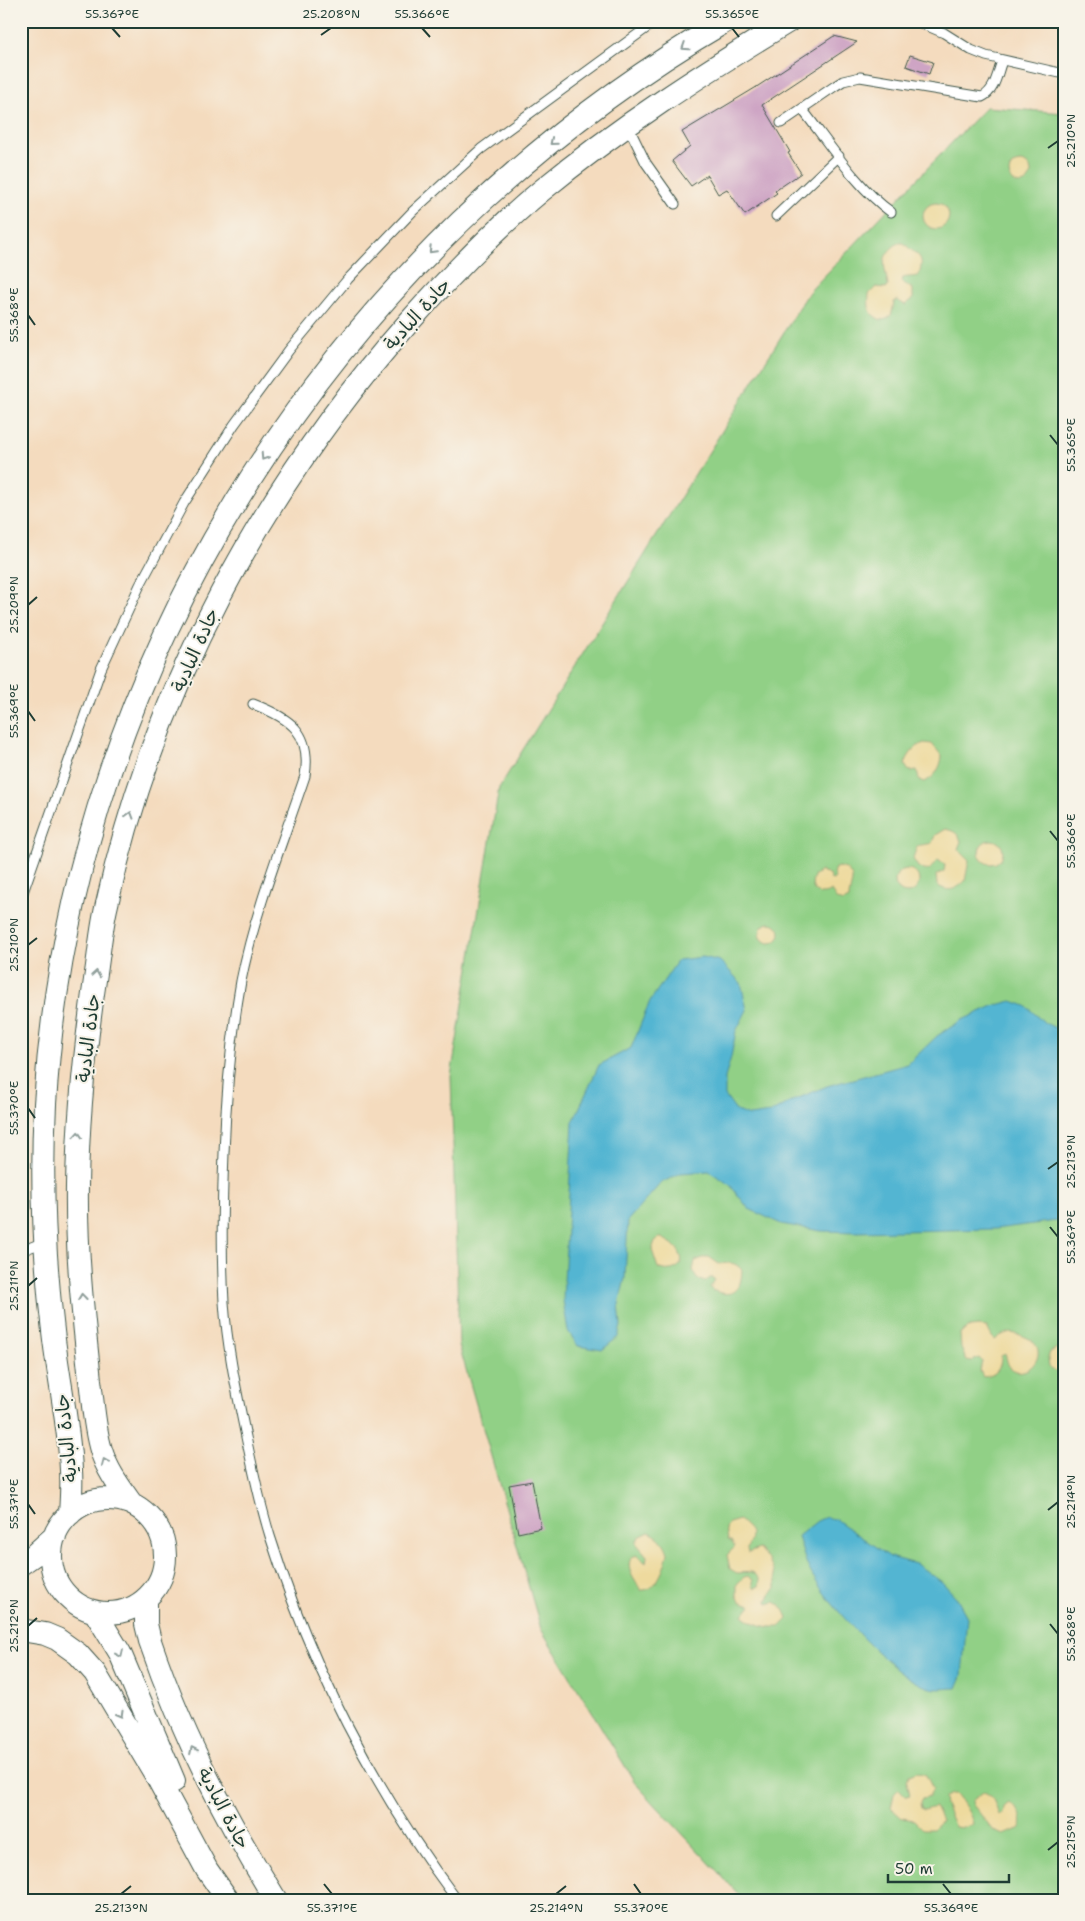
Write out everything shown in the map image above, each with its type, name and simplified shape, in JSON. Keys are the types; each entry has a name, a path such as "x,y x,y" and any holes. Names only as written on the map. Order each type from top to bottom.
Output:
{"street":[{"name":"جادة البادية","path":"70,1514 71,1461 53,1337 45,1242 42,1172 45,1100 52,1029 63,958 77,888 95,819 140,691 172,618 205,554 241,491 280,431 368,318 417,265 464,218 575,123 640,76 726,21"},
{"name":"جادة البادية","path":"130,1504 110,1473 98,1438 79,1269 78,1147 88,1025 106,908 124,838 161,725 213,608 243,552 276,498 349,394 431,297 483,244 538,194 596,148 714,67 789,21"},
{"path":"21,1564 55,1536 64,1520 70,1514 88,1503 99,1500 115,1500 130,1504 143,1511 153,1521 160,1533 164,1547 165,1561 162,1575 146,1599 134,1606 122,1612 95,1612 73,1602 57,1582 51,1557 55,1536"},
{"name":"جادة البادية","path":"146,1599 146,1624 150,1641 189,1742 227,1819 276,1900"},
{"name":"جادة البادية","path":"95,1612 120,1653 182,1798 237,1900"},
{"path":"21,1630 45,1634 57,1639 78,1654 95,1673 157,1777 207,1870 228,1900"}],"lane":[{"path":"21,898 101,669 140,585 184,503 234,425 289,350 348,278 413,211 481,149 656,21"},
{"path":"916,21 944,33 972,50 1002,61 1064,74"},
{"path":"937,21 944,33"},
{"path":"781,123 843,82 860,78 982,97 987,95 993,87 1002,61"},
{"path":"802,109 872,196 891,212"},
{"path":"627,125 646,163 675,204"},
{"path":"776,216 839,156"},
{"path":"253,704 277,713 293,726 304,745 306,766 252,935 234,1023 226,1112 222,1240 224,1304 240,1410 264,1516 306,1634 331,1693 391,1806 426,1859 457,1900"},
{"path":"21,1251 45,1242"}],"green space":[{"path":"986,107 1064,113 1064,1900 744,1900 636,1784 541,1629 459,1345 451,1076 499,788 809,292"}],"sand":[{"path":"1020,162 1028,165 1031,173 1028,181 1020,184 1012,181 1009,173 1012,165"},
{"path":"936,203 945,207 949,216 945,225 936,229 927,225 923,216 927,207"},
{"path":"898,243 904,243 919,256 921,268 919,275 903,278 902,282 913,289 913,299 905,305 897,300 894,302 890,317 881,320 871,313 869,294 876,287 886,288 888,286 884,262 888,253"},
{"path":"924,743 932,744 942,756 937,772 924,782 919,780 917,770 909,771 905,765 912,752"},
{"path":"945,829 957,834 961,841 958,849 969,860 965,881 958,887 948,890 937,885 936,875 944,871 945,865 938,860 930,869 925,870 918,867 913,859 917,847 932,843 935,835"},
{"path":"991,840 1000,843 1003,852 1000,861 991,864 982,861 979,852 982,843"},
{"path":"835,868 846,869 852,876 849,899 843,902 837,900 831,891 822,894 816,892 812,885 814,876 821,871 827,873 830,879 833,880 835,878 833,873"},
{"path":"902,869 912,869 919,876 919,886 912,893 902,893 895,886 895,876"},
{"path":"766,923 774,923 780,929 780,937 774,943 766,943 760,937 760,929"},
{"path":"659,1238 675,1246 679,1251 681,1263 679,1266 671,1270 658,1268 652,1250 655,1241"},
{"path":"709,1257 719,1264 734,1264 742,1270 740,1284 734,1292 725,1293 712,1290 710,1287 715,1280 713,1278 705,1282 697,1279 693,1270 695,1261"},
{"path":"970,1327 987,1327 995,1340 1001,1335 1010,1333 1031,1340 1037,1347 1036,1361 1024,1371 1018,1371 1010,1367 1005,1354 1001,1356 997,1371 992,1375 983,1377 980,1371 982,1361 979,1358 972,1361 966,1360 961,1348 960,1333"},
{"path":"1059,1347 1064,1348 1064,1370 1054,1371 1049,1366 1048,1358 1050,1352"},
{"path":"739,1520 751,1532 751,1539 747,1549 748,1553 759,1549 774,1572 776,1588 770,1594 767,1601 768,1604 775,1602 782,1607 786,1614 788,1619 780,1627 760,1625 743,1615 751,1605 740,1601 737,1596 737,1584 744,1577 748,1576 753,1580 753,1587 755,1588 759,1586 760,1581 752,1572 737,1573 730,1569 727,1555 735,1547 728,1540 726,1528 729,1523"},
{"path":"649,1532 661,1540 668,1553 665,1565 656,1583 647,1590 641,1590 631,1574 629,1565 632,1557 637,1555 646,1563 647,1556 636,1543 639,1537"},
{"path":"917,1772 926,1775 933,1789 929,1796 922,1799 920,1803 921,1808 924,1810 935,1807 942,1821 933,1829 923,1829 914,1820 902,1818 891,1808 894,1794 899,1789 906,1796 910,1795 907,1782 909,1775"},
{"path":"983,1792 990,1795 999,1815 1003,1813 1004,1807 1009,1803 1016,1808 1022,1820 1021,1828 1003,1835 994,1831 973,1805 972,1801"},
{"path":"951,1794 956,1794 969,1812 973,1824 963,1828 955,1827 945,1805 944,1798"}],"water":[{"path":"703,957 720,961 741,983 747,1010 736,1031 725,1078 725,1096 736,1111 750,1116 770,1113 827,1086 908,1064 937,1036 962,1020 993,1006 1012,1001 1026,1006 1045,1023 1064,1032 1064,1220 995,1229 821,1231 781,1224 749,1209 730,1185 709,1171 681,1173 661,1183 628,1220 625,1278 619,1304 621,1326 618,1337 602,1350 578,1346 568,1331 563,1300 573,1122 599,1065 631,1048 650,1001 678,960"},
{"path":"826,1517 837,1520 890,1557 916,1564 942,1582 956,1597 967,1617 962,1676 957,1688 930,1688 898,1670 862,1637 830,1600 809,1569 798,1536 817,1521"}],"building":[{"path":"834,36 857,42 762,105 801,173 775,191 777,193 745,215 727,189 718,194 707,175 691,186 672,161 690,146 682,132 755,88"},
{"path":"910,55 933,62 929,74 906,66"},
{"path":"532,1481 541,1528 518,1533 509,1485"}]}
